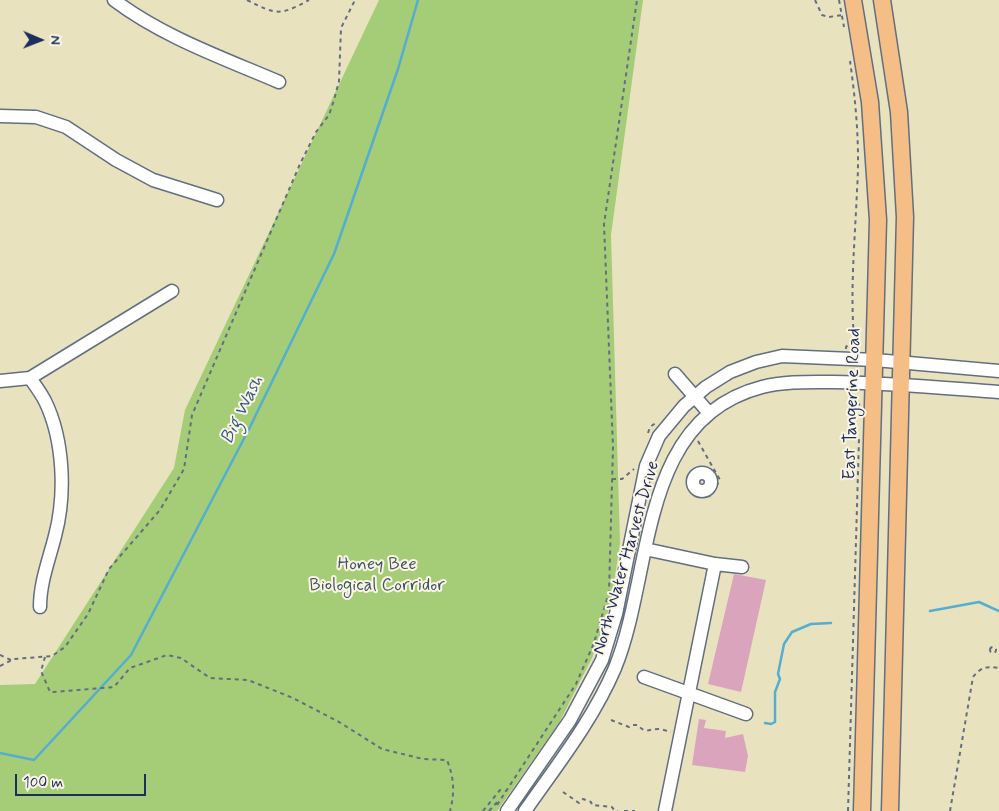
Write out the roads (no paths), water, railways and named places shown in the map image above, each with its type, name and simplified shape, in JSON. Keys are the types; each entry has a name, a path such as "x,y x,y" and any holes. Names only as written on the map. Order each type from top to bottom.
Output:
{"main road":[{"name":"East Tangerine Road","path":"853,0 870,102 877,188 875,360 862,811"},
{"path":"882,0 896,84 903,162 905,252 890,811"}],"street":[{"path":"114,0 134,16 176,38 279,82"},
{"path":"0,116 36,117 66,128 116,160 153,180 217,200"},
{"path":"0,381 30,378 172,291"},
{"name":"North Water Harvest Drive","path":"502,810 570,720 592,681 609,640 616,614 646,466 667,425 695,396 730,372 770,358 797,356 875,360 999,371"},
{"path":"675,374 709,414"},
{"path":"30,378 45,400 53,424 61,464 60,505 56,535 40,589 40,607"},
{"name":"North Water Harvest Drive","path":"525,811 585,725 604,691 628,626 645,550 668,468 692,430 709,414 748,391 779,383 901,385 999,392"},
{"path":"645,550 715,564 742,567"},
{"path":"665,811 715,564"},
{"path":"644,677 746,714"}],"waterway":[{"name":"Big Wash","path":"0,753 34,760 131,655 249,429 334,254 398,69 418,0"},
{"path":"930,611 979,602 999,611"},
{"path":"765,723 771,724 775,722 775,692 780,679 778,674 784,644 792,632 811,624 831,623"}],"park label":[{"name":"Honey Bee Biological Corridor","path":"377,575"}]}
